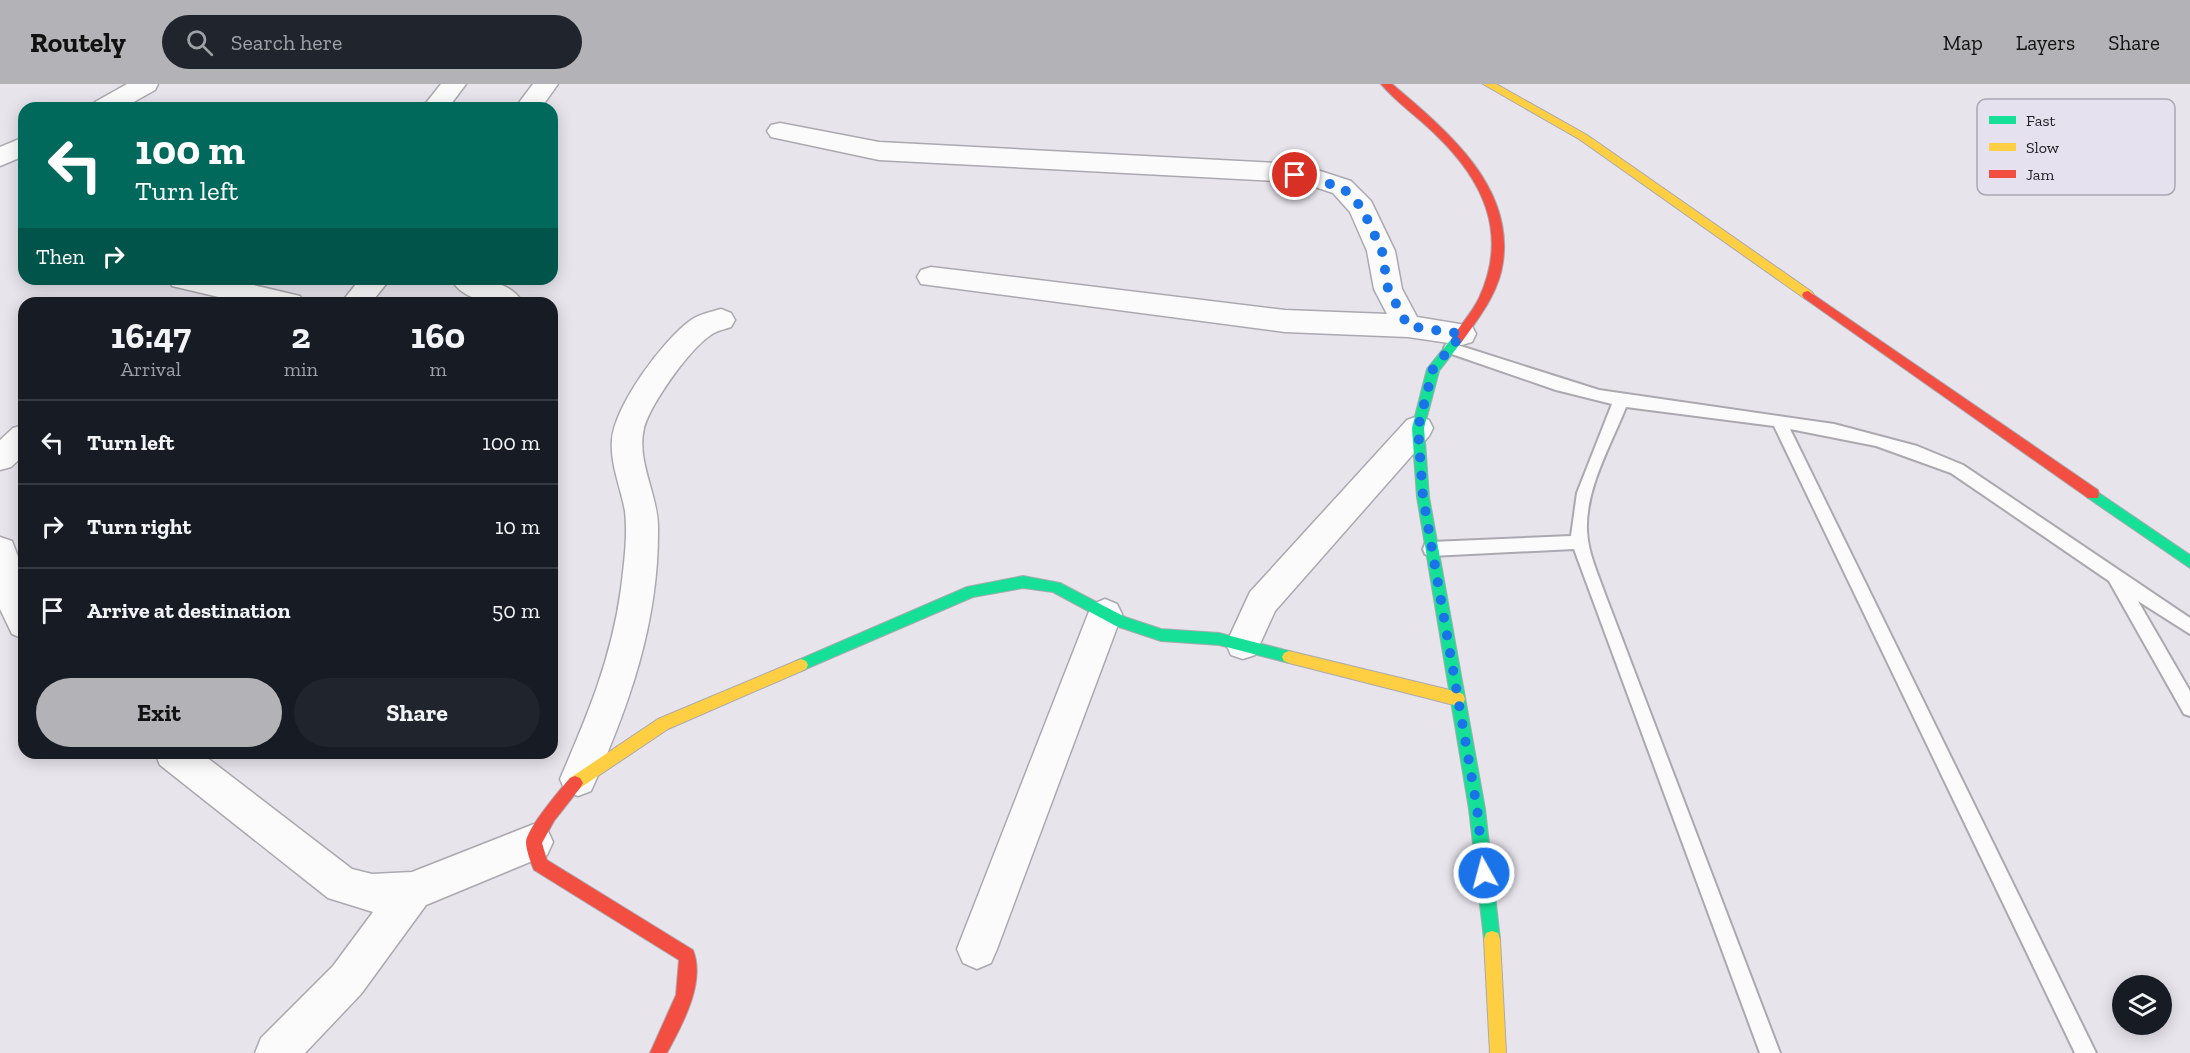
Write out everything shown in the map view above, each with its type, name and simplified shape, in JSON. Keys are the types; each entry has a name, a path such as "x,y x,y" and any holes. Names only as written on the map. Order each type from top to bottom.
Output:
{"street":[{"path":"114,102 146,84"},
{"path":"440,102 454,84"},
{"path":"532,102 546,84"},
{"path":"1386,84 1427,118 1480,177 1492,199 1501,249 1491,286 1457,341 1433,369 1418,428 1423,497 1431,549 1477,808 1494,960 1498,1053"},
{"path":"1488,84 1582,137 2190,562"},
{"path":"780,131 879,151 1278,172 1311,177 1342,187 1362,208 1382,251 1388,289 1408,326"},
{"path":"0,157 18,149"},
{"path":"931,277 1285,321 1408,326 1457,341"},
{"path":"177,285 188,293 186,297"},
{"path":"209,285 263,297"},
{"path":"361,297 371,285"},
{"path":"476,285 498,297"},
{"path":"180,759 342,885 372,893 412,891 534,842 549,816 578,780 617,683 631,633 642,559 642,513 627,446 628,429 636,406 687,341 703,326 721,320"},
{"path":"1243,644 1262,602 1418,428"},
{"path":"0,458 18,442"},
{"path":"10,558 8,590 18,611"},
{"path":"578,780 663,724 972,591 1023,582 1055,587 1105,614 1161,635 1219,639 1243,644 1458,699"},
{"path":"977,948 1105,614"},
{"path":"534,842 540,865 687,956 692,974 688,994 658,1053"},
{"path":"276,1053 347,980 412,891"}],"lane":[{"path":"1457,341 1590,394 1885,440 1920,452 1957,469 2190,627"},
{"path":"1621,400 1585,496 1579,523 1581,542 1597,594 1770,1053"},
{"path":"1780,423 2086,1053"},
{"path":"1431,549 1581,542"},
{"path":"2114,575 2190,708"}],"traffic: fast":[{"path":"1457,340 1433,369 1418,428 1423,497 1477,809 1492,939"},
{"path":"2093,494 2190,562"},
{"path":"801,665 972,591 1023,582 1055,587 1121,622 1161,635 1219,639 1289,657"}],"traffic: slow":[{"path":"1488,84 1583,137 1808,295"},
{"path":"1289,657 1458,699"},
{"path":"575,783 663,724 801,665"},
{"path":"1492,939 1498,1053"}],"traffic: jam":[{"path":"1386,84 1448,140 1472,168 1489,198 1498,230 1497,264 1484,300 1457,340"},
{"path":"1808,295 2093,494"},
{"path":"575,783 549,816 534,842 540,865 687,956 685,995 658,1053"}],"route":[{"path":"1295,175 1311,177 1342,187 1362,208 1382,251 1388,289 1408,326 1462,334 1433,369 1418,428 1423,497 1477,808 1484,873"}]}
